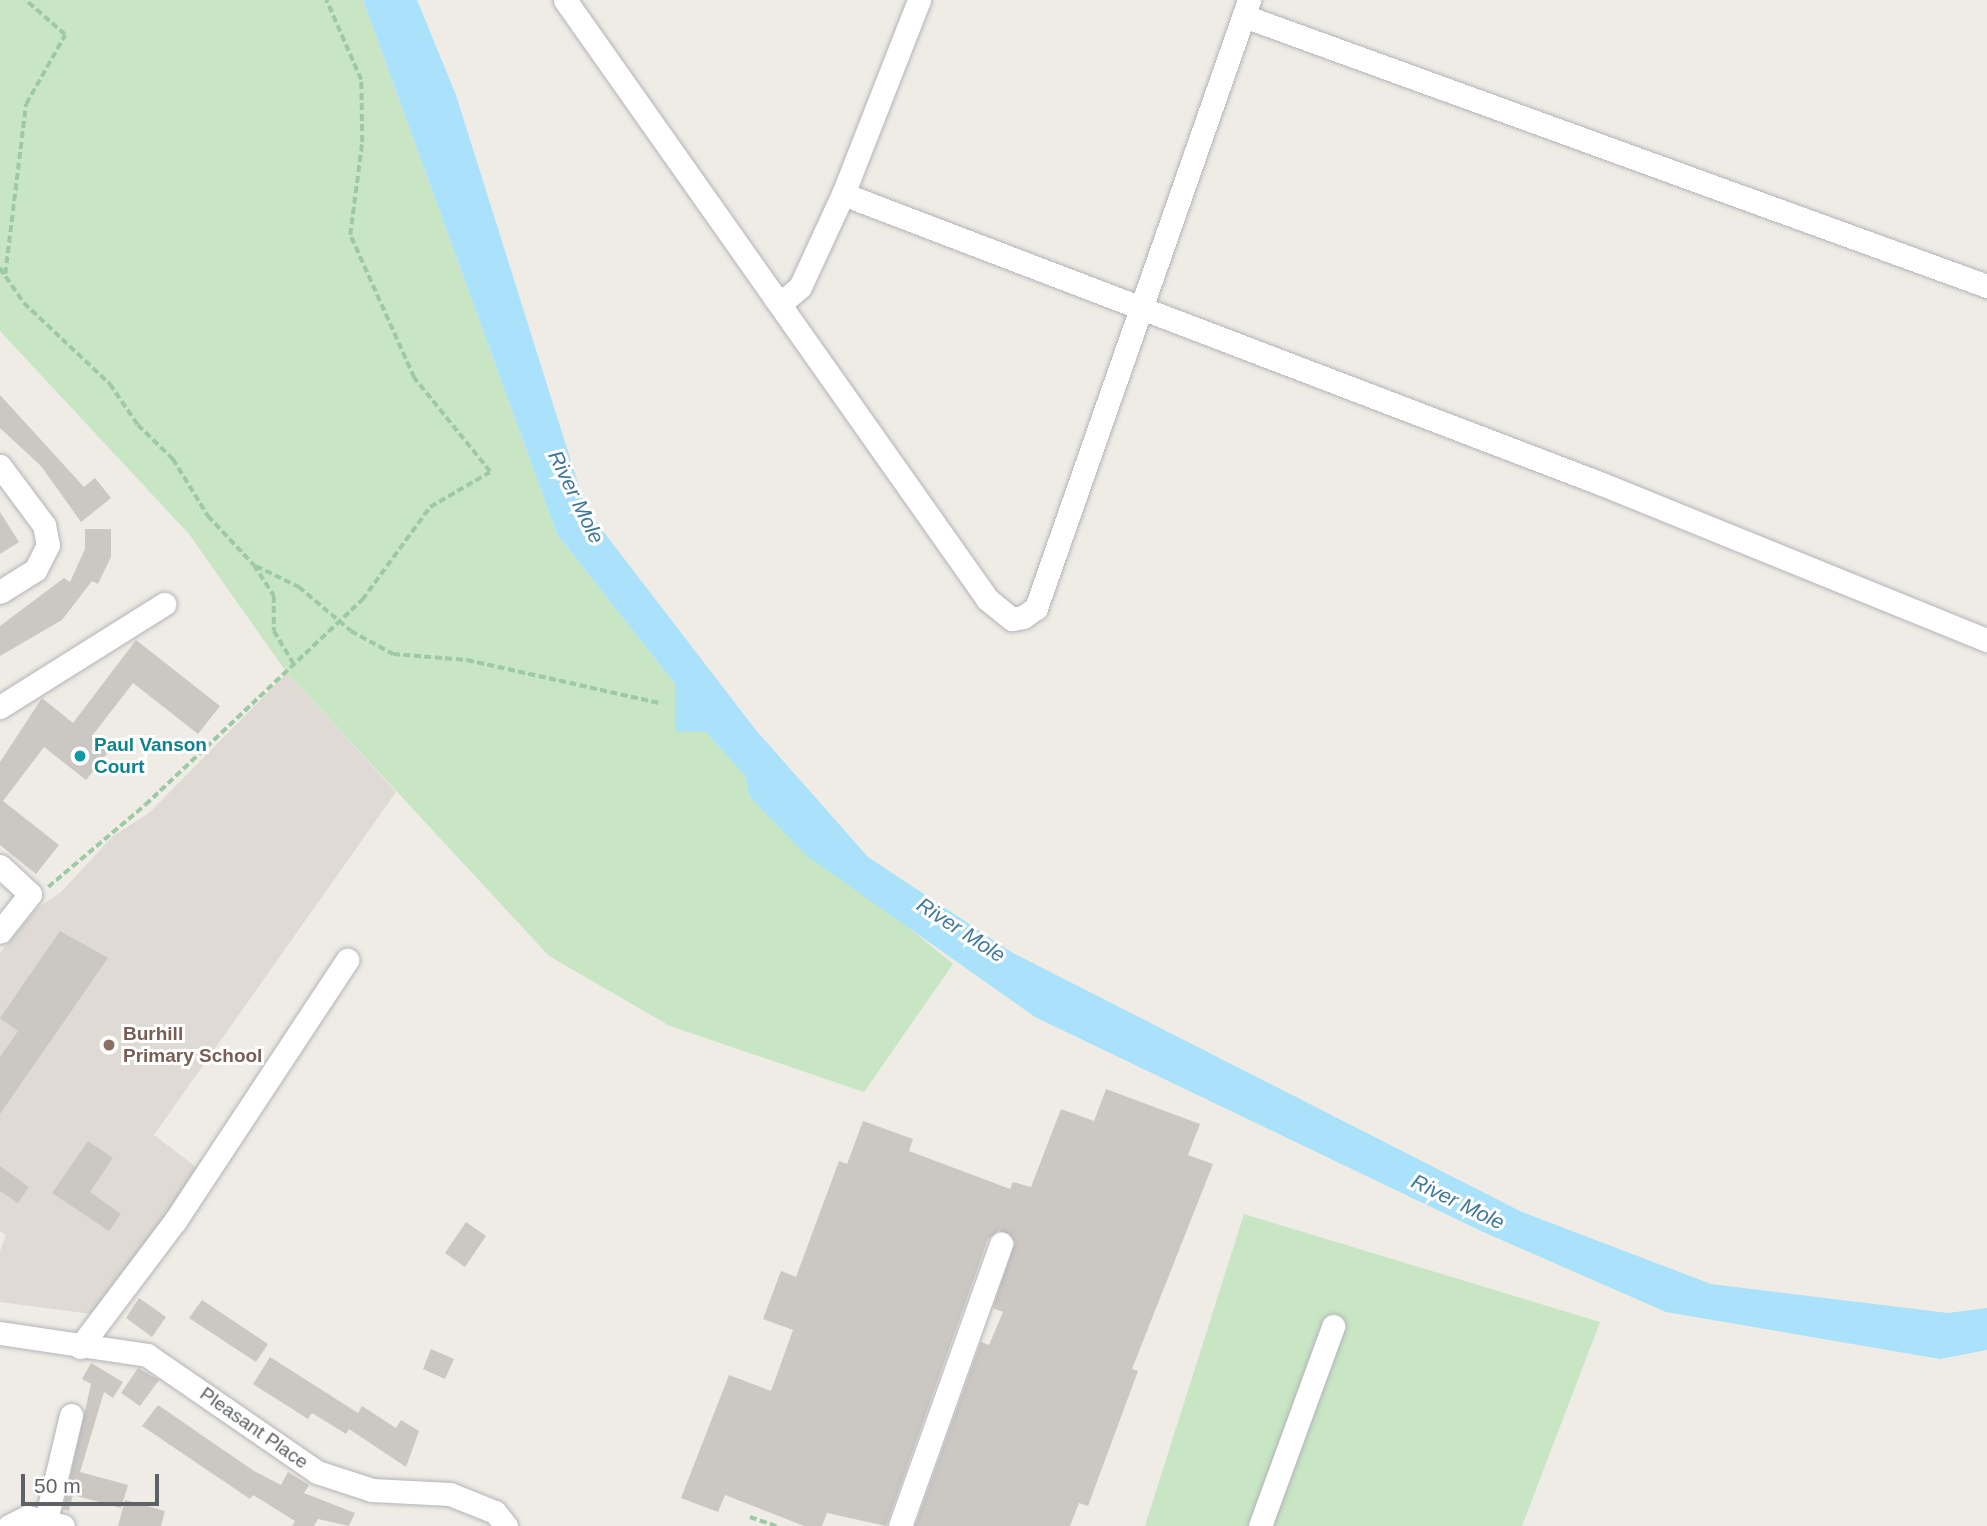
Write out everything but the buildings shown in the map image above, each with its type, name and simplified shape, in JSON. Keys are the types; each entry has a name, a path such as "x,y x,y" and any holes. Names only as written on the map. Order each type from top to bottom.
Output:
{"street":[{"path":"565,0 987,599 1013,619 1036,608 1247,8 1987,286"},
{"path":"775,298 786,299 800,287 843,194 919,0"},
{"path":"843,194 1987,640"},
{"path":"0,466 44,525 48,545 35,570 0,592"},
{"path":"0,707 164,604"},
{"path":"0,866 30,894 0,932"},
{"path":"80,1347 175,1221 347,960"},
{"path":"900,1526 1001,1244"},
{"path":"1259,1526 1333,1326"},
{"name":"Pleasant Place","path":"0,1333 80,1347 135,1352 160,1361 335,1479 372,1490 450,1494 495,1512 506,1526"},
{"path":"9,1526 27,1517 55,1523 71,1415"}],"path":[{"path":"5,274 26,104 65,35 25,0"},
{"path":"30,894 46,889 145,805 362,600 430,507 490,472 414,377 350,235 362,142 361,80 326,0"},
{"path":"0,268 23,303 110,384 138,425 173,459 208,516 254,565 274,596 274,631 293,664"},
{"path":"254,565 299,587 339,622 393,654 467,660 660,703"},
{"path":"750,1517 776,1526"}],"shaded area":[{"name":"Burhill Primary School","path":"287,673 396,792 154,1135 200,1170 109,1302 91,1314 0,1302 0,1251 6,1235 0,1231 0,953 37,908 60,893 113,836 149,813"}],"green space":[{"path":"0,0 363,0 557,534 675,684 675,730 706,732 745,776 749,796 953,964 864,1092 670,1026 549,956 287,673 189,534 0,331"},
{"path":"1244,1214 1600,1322 1522,1526 1145,1526"}],"water":[{"name":"River Mole","path":"363,0 417,0 456,95 586,509 755,729 868,857 1013,953 1522,1212 1711,1284 1948,1313 1987,1308 1987,1350 1940,1359 1666,1312 1481,1231 1035,1017 807,856 749,796 745,776 706,732 675,731 675,684 557,534"}],"place":[{"name":"Paul Vanson Court","path":"80,756"},
{"name":"Burhill Primary School","path":"109,1045"}]}
